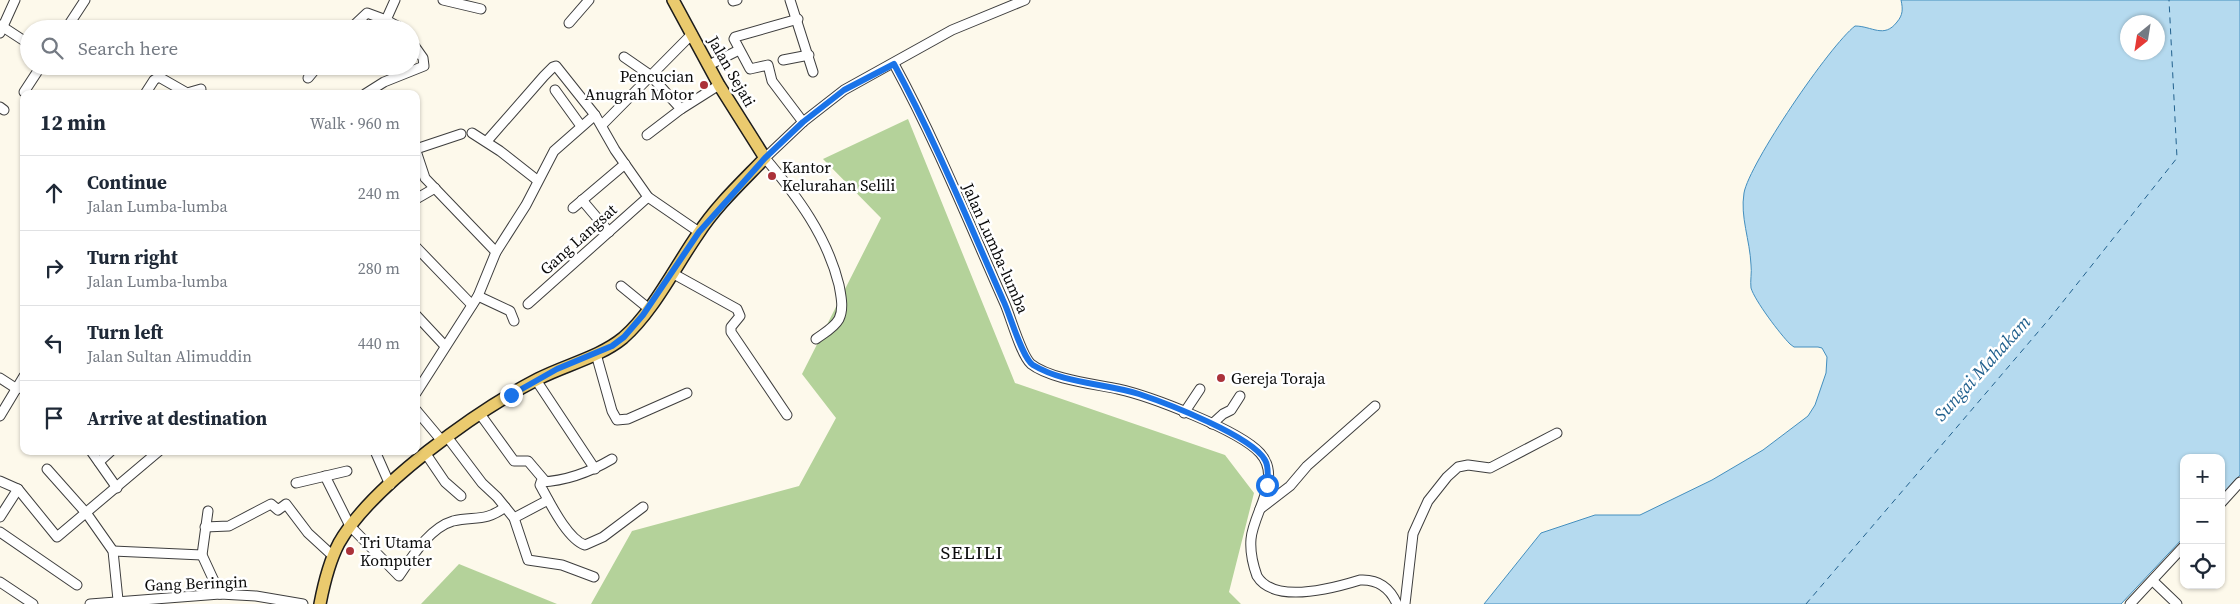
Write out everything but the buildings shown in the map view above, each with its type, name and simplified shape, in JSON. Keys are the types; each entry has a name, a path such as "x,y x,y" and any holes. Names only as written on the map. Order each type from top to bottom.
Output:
{"main road":[{"name":"Jalan Sejati","path":"673,0 719,85 765,158"},
{"path":"320,604 333,556 350,526 390,485 445,439 480,414 536,380 596,354 624,337 648,308 699,232 765,158"}],"street":[{"path":"16,0 1,28 20,39"},
{"path":"72,20 85,0"},
{"path":"360,20 367,13 386,20 395,0"},
{"path":"443,0 481,9"},
{"path":"569,23 589,0"},
{"path":"816,340 833,326 839,318 842,308 833,263 820,235 796,196 765,158 803,122 844,90 894,64 952,30 1026,0"},
{"path":"794,1 813,72"},
{"path":"798,19 734,36 739,50 750,69 768,65 772,80 803,122"},
{"path":"602,124 692,34"},
{"path":"709,65 739,50"},
{"path":"420,54 423,58 424,66 420,68"},
{"path":"783,60 809,56"},
{"path":"624,57 650,75 681,109"},
{"name":"Jalan Lumba-lumba","path":"894,64 937,150 1014,325 1025,356 1031,364 1058,375 1138,394 1212,424 1247,442 1265,460 1268,473 1267,485 1251,539 1251,551 1258,578 1266,589 1278,597 1301,599 1368,580 1382,584 1397,604"},
{"path":"487,142 553,67 559,68 602,124 625,164 648,197 699,232"},
{"path":"25,90 36,75"},
{"path":"371,90 384,82 402,75"},
{"path":"148,90 158,77 180,90"},
{"path":"647,136 681,109 719,85"},
{"path":"555,90 581,126"},
{"path":"420,387 478,296 496,252 526,205 537,180 554,150 595,115"},
{"path":"472,133 537,180"},
{"path":"420,149 461,134"},
{"path":"420,161 426,178 496,252"},
{"path":"573,208 625,164"},
{"path":"420,197 435,188"},
{"name":"Gang Langsat","path":"528,304 648,197"},
{"path":"582,200 608,232"},
{"path":"420,251 472,305"},
{"path":"672,273 737,309 740,316 731,327 731,332 787,414"},
{"path":"621,286 648,308"},
{"path":"478,296 510,311 514,321"},
{"path":"420,319 445,346"},
{"path":"596,354 612,411 617,420 628,419 687,393"},
{"path":"0,378 17,389"},
{"path":"536,380 595,469"},
{"path":"0,416 20,383"},
{"path":"1184,413 1200,389"},
{"path":"1212,424 1223,414 1231,410 1240,396"},
{"path":"1260,509 1290,486 1307,466 1375,406"},
{"path":"420,414 445,439 514,518 528,560 562,565 594,577"},
{"path":"480,414 514,461 528,461 545,482"},
{"path":"1404,604 1413,534 1428,501 1447,478 1458,467 1490,468 1557,433"},
{"path":"426,454 445,482 461,496"},
{"path":"94,455 118,488"},
{"path":"99,462 107,455"},
{"path":"0,481 18,489 57,537 155,455"},
{"path":"377,455 390,485"},
{"path":"612,459 595,469 569,478 540,482 540,484 548,500 574,537 585,545 602,537 643,507"},
{"path":"47,469 86,514 113,551 118,600"},
{"path":"296,483 347,471"},
{"path":"325,476 350,526 399,576 415,554 442,527 454,521 495,515 505,507"},
{"path":"2225,499 2240,482"},
{"path":"0,517 18,489"},
{"path":"514,518 548,500"},
{"path":"205,527 229,526 271,504 278,510 286,504 308,533 333,556"},
{"path":"208,511 202,555 220,594"},
{"path":"0,532 77,585"},
{"path":"113,551 202,555"},
{"path":"2130,604 2180,551"},
{"path":"2153,581 2177,604"},
{"path":"1,584 33,604"},
{"name":"Gang Beringin","path":"90,604 118,600 220,594 256,596 303,604"}],"green space":[{"path":"908,119 1015,383 1225,455 1254,493 1229,592 1241,604 591,604 632,531 799,486 836,418 802,374 881,218 823,159"},
{"path":"459,564 557,604 421,604"}],"water":[{"name":"Sungai Mahakam","path":"1901,0 2240,0 2240,475 2225,492 2225,454 2180,454 2180,541 2121,604 1484,604 1541,533 1595,515 1640,515 1712,480 1763,450 1808,416 1815,405 1826,373 1827,357 1822,348 1794,347 1790,344 1768,317 1753,294 1751,288 1750,256 1743,211 1744,193 1749,178 1775,132 1810,80 1843,37 1855,26 1882,31 1887,30 1897,22 1902,12"}],"ferry route":[{"path":"1806,604 2050,318 2177,158 2169,0"}],"place":[{"name":"Pencucian Anugrah Motor","path":"704,85"},
{"name":"Kantor Kelurahan Selili","path":"772,176"},
{"name":"Gereja Toraja","path":"1221,378"},
{"name":"Tri Utama Komputer","path":"350,551"}],"district":[{"name":"SELILI","path":"972,552"}],"route":[{"path":"511,395 557,369 612,346 624,337 643,315 699,232 738,185 803,122 844,90 894,64 916,104 1014,325 1025,356 1031,364 1058,375 1138,394 1221,428 1247,442 1260,452 1265,460 1268,473 1267,485"}]}
